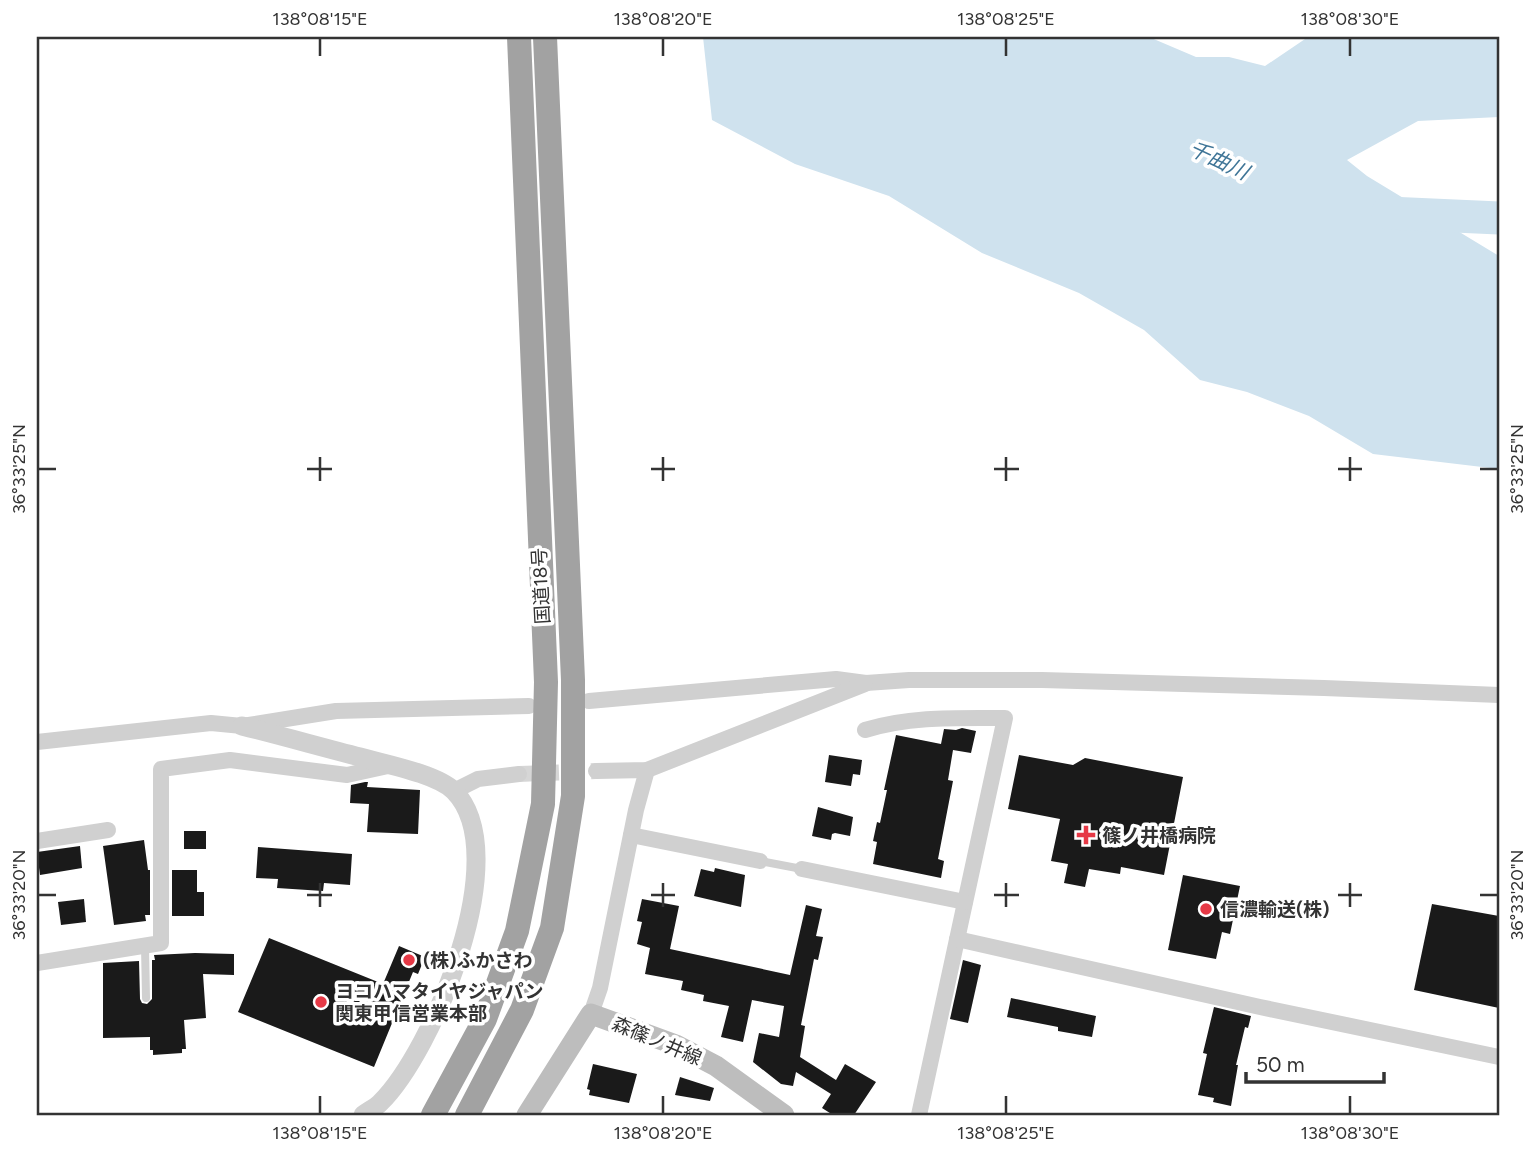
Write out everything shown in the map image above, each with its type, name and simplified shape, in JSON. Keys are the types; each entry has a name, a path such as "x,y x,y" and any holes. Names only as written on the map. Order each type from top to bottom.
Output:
{"highway":[{"name":"国道18号","path":"433,1115 485,1019 517,931 543,804 546,682 519,37"},
{"name":"国道18号","path":"467,1115 522,1010 552,928 573,796 573,680 545,37"}],"main road":[{"name":"森篠ノ井線","path":"527,1115 591,1014 676,1045 716,1066 775,1112"}],"street":[{"path":"589,701 836,679 866,683 909,680 1042,680 1499,695"},
{"path":"597,771 647,770 866,683"},
{"path":"242,726 336,710 530,706"},
{"path":"865,730 888,722 1004,718 919,1115"},
{"path":"37,742 211,723 242,726 390,765 423,775 454,790 468,812 475,835 477,859 474,892 464,938 435,1020 418,1051 379,1104 363,1115"},
{"path":"37,963 161,943 161,769 230,761 347,775 390,765"},
{"path":"591,1014 604,967 647,770"},
{"path":"454,790 478,779 519,774"},
{"path":"37,841 108,830"},
{"path":"631,835 760,861"},
{"path":"802,869 965,902"},
{"path":"957,939 1499,1057"}],"lane":[{"path":"760,861 802,869"},
{"path":"145,946 146,998"}],"water":[{"path":"703,37 1149,37 1196,57 1229,57 1265,66 1308,37 1499,37 1499,117 1418,121 1347,160 1367,176 1499,256 1499,469 1373,454 1309,416 1247,392 1200,380 1144,330 1079,293 982,253 889,196 795,164 712,120"}],"building":[{"path":"962,728 976,731 971,753 953,750 948,780 953,781 938,859 944,861 941,878 873,864 877,842 873,841 877,822 880,823 896,735 941,744 944,729"},
{"path":"829,755 862,760 860,775 853,774 851,786 825,782"},
{"path":"1019,755 1073,765 1085,758 1183,777 1164,875 1121,867 1120,874 1089,869 1085,887 1064,883 1068,864 1051,861 1060,819 1008,809"},
{"path":"368,782 367,787 420,790 418,834 367,832 369,804 350,803 351,785"},
{"path":"818,807 853,817 850,836 835,833 832,834 831,840 812,836"},
{"path":"184,831 206,831 206,849 184,849"},
{"path":"144,840 150,870 150,915 145,915 146,921 114,925 103,846"},
{"path":"80,846 82,868 40,875 37,852"},
{"path":"258,847 352,854 350,885 324,883 323,891 277,888 278,879 256,878"},
{"path":"715,868 745,875 741,907 694,896 701,869 714,872"},
{"path":"172,870 197,870 197,892 204,892 204,916 172,916"},
{"name":"信濃輸送(株)","path":"1183,875 1240,886 1230,934 1222,932 1216,959 1168,950"},
{"path":"84,899 86,922 61,925 58,902"},
{"path":"642,899 679,906 670,949 790,975 806,905 822,909 816,936 823,937 818,960 814,959 801,1025 805,1026 800,1057 836,1080 845,1064 876,1082 854,1115 833,1115 822,1108 831,1094 796,1072 793,1086 781,1084 753,1062 759,1033 779,1037 784,1006 752,1000 743,1042 721,1037 729,1006 703,1001 704,995 681,990 683,981 645,974 650,948 637,944 642,922 637,921"},
{"path":"1432,904 1499,916 1499,1008 1414,990"},
{"name":"ヨコハマタイヤジャパン 関東甲信営業本部","path":"269,938 383,984 399,946 425,957 418,974 413,972 374,1067 238,1012"},
{"path":"234,954 234,975 203,974 206,1018 184,1020 186,1049 182,1049 182,1053 153,1055 153,1050 150,1050 150,1037 103,1038 103,963 139,961 140,999 147,1004 152,999 154,955"},
{"path":"963,960 981,965 968,1023 950,1019"},
{"path":"1011,998 1096,1016 1092,1037 1007,1017"},
{"path":"1214,1007 1251,1016 1248,1028 1245,1027 1236,1065 1231,1106 1213,1102 1214,1098 1198,1095 1207,1054 1203,1053"},
{"path":"593,1064 637,1074 629,1103 589,1095 590,1090 587,1089"},
{"path":"680,1077 714,1088 710,1101 675,1095"}],"waterway":[{"name":"千曲川","path":"1388,213 1499,218"}],"tunnel":[{"path":"519,774 596,771"}],"place":[{"name":"篠ノ井橋病院","path":"1086,835"},
{"name":"信濃輸送(株)","path":"1206,909"},
{"name":"(株)ふかさわ","path":"409,960"},
{"name":"ヨコハマタイヤジャパン 関東甲信営業本部","path":"321,1002"}]}
